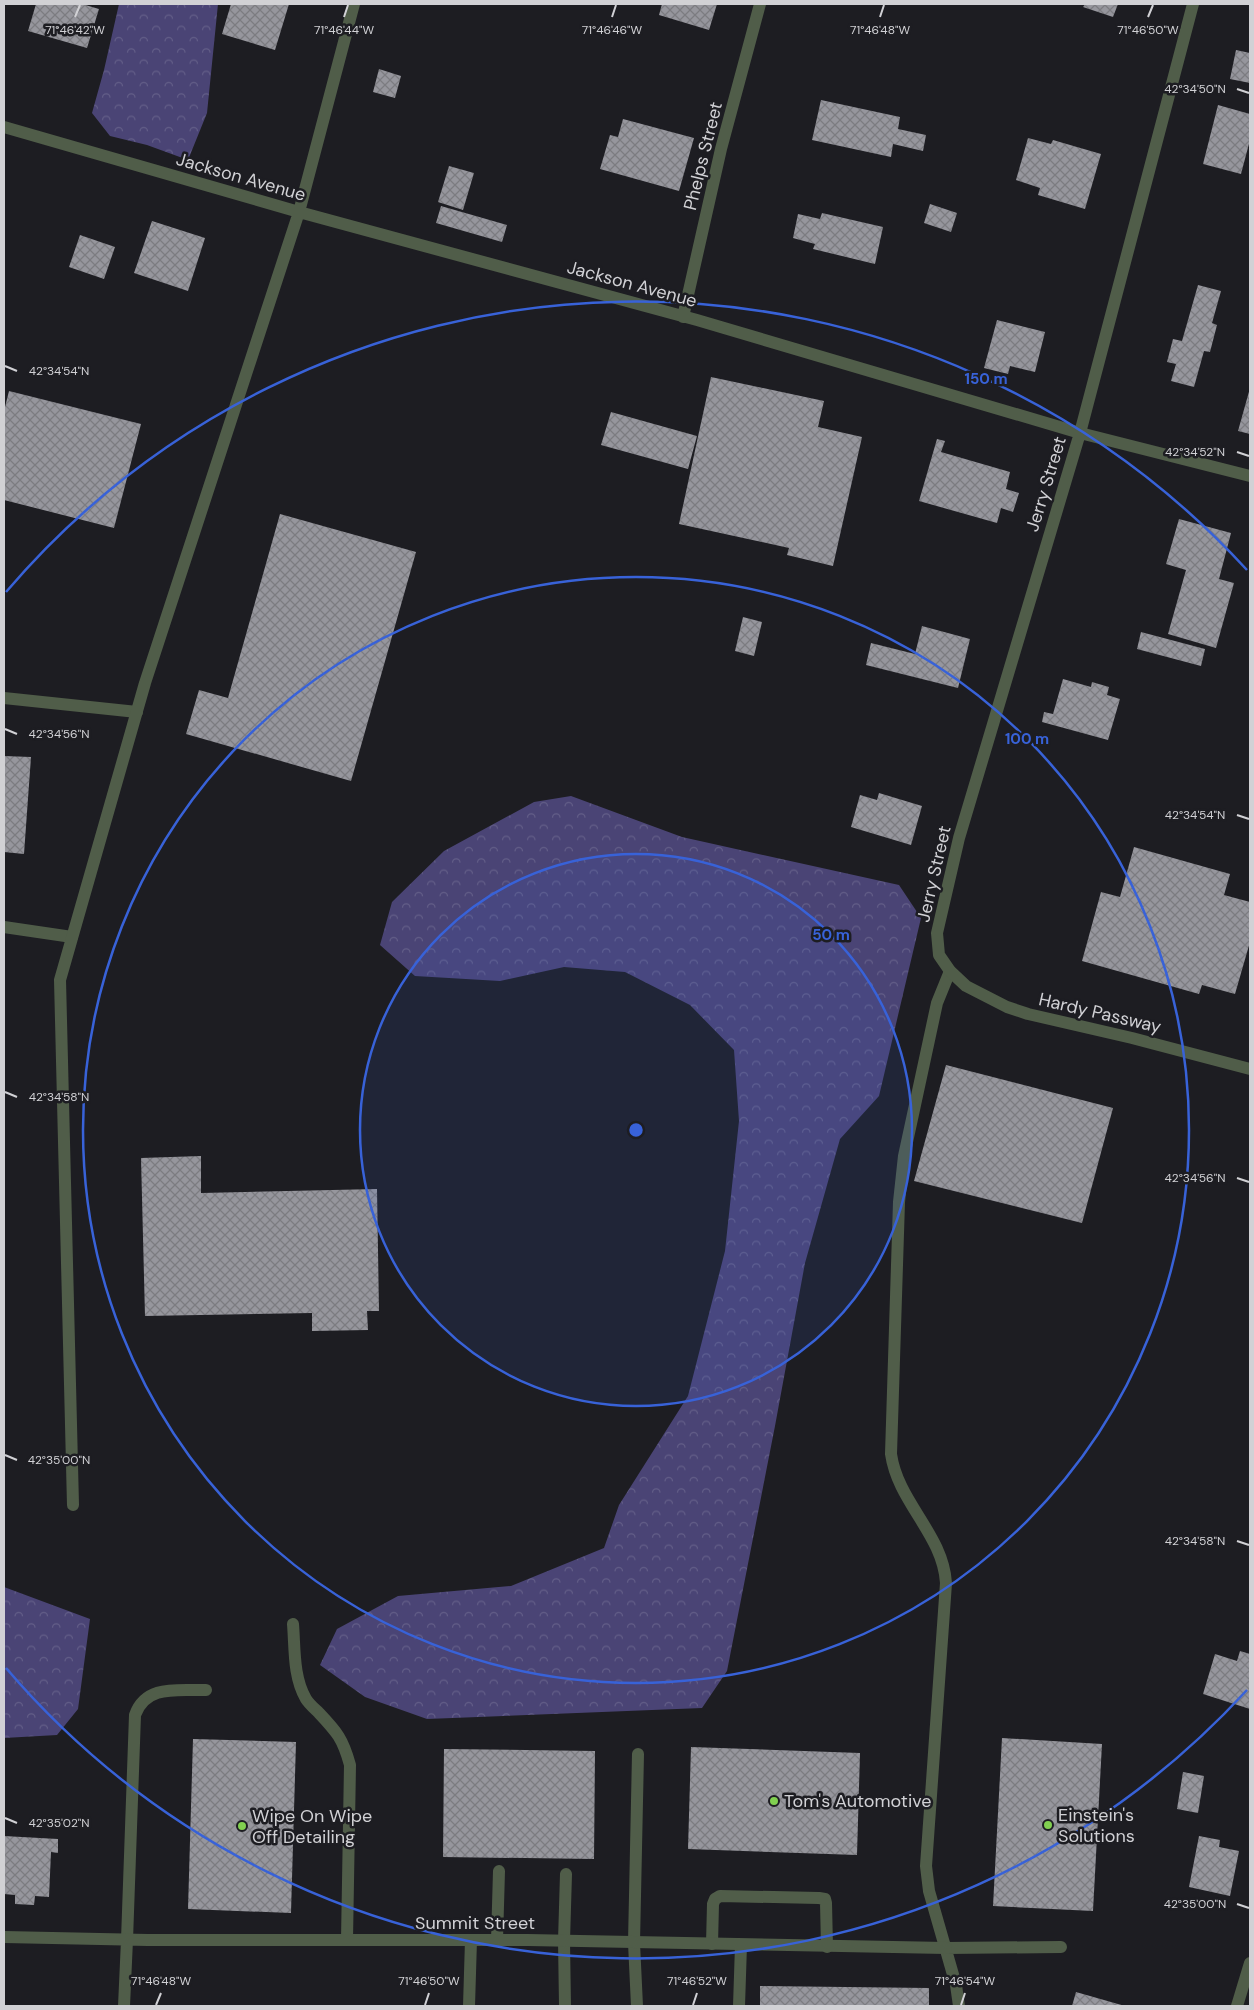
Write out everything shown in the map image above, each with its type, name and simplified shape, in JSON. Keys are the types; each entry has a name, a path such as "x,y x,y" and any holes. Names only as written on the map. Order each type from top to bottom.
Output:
{"street":[{"path":"73,1505 60,980 137,712 298,212 354,4"},
{"name":"Phelps Street","path":"682,317 721,149 760,4"},
{"name":"Jerry Street","path":"950,971 939,955 937,933 959,838 1080,433 1193,4"},
{"name":"Jackson Avenue","path":"4,127 298,212 682,317 1080,433 1250,476"},
{"path":"4,698 137,712"},
{"path":"4,927 72,936"},
{"path":"950,971 937,1003 904,1156 899,1202 891,1454 897,1481 937,1545 945,1570 946,1583 926,1866 929,1891 961,2006"},
{"name":"Hardy Passway","path":"950,971 966,986 980,994 1007,1007 1028,1014 1132,1038 1250,1069"},
{"path":"293,1624 297,1676 300,1687 306,1700 341,1739 350,1765 347,1940"},
{"path":"124,2006 135,1715 139,1704 148,1696 160,1691 206,1690"},
{"path":"637,2006 634,1943 638,1754"},
{"path":"497,1940 499,1871"},
{"path":"565,2006 566,1874"},
{"path":"712,1944 713,1904 715,1899 720,1896 809,1898 824,1899 826,1903 827,1947"},
{"name":"Summit Street","path":"4,1938 127,1940 497,1940 827,1947 1061,1947"},
{"path":"469,2006 471,1940"},
{"path":"739,2006 741,1945"},
{"path":"1237,2006 1250,1963"}],"green space":[{"path":"119,4 218,4 207,113 188,160 147,145 110,136 92,113"},
{"path":"571,796 682,837 899,885 921,918 879,1096 840,1139 805,1263 727,1671 702,1708 427,1719 365,1697 320,1665 337,1629 398,1596 511,1586 604,1548 619,1505 688,1396 725,1251 739,1121 734,1050 690,1005 625,972 564,967 500,981 415,976 380,945 392,902 444,851 534,802"},
{"path":"4,1587 90,1619 78,1709 57,1735 4,1738"}],"building":[{"path":"36,4 82,4 99,9 87,48 28,31"},
{"path":"231,4 289,4 275,50 222,34"},
{"path":"662,4 717,4 709,30 659,15"},
{"path":"1085,4 1118,4 1113,17 1083,7"},
{"path":"1236,50 1250,53 1250,83 1230,79"},
{"path":"379,69 401,76 395,98 373,92"},
{"path":"821,100 900,117 898,129 926,135 923,151 893,144 891,157 812,140"},
{"path":"1218,105 1250,114 1250,140 1241,174 1203,164"},
{"path":"623,119 694,138 679,191 600,169 610,135 618,137"},
{"path":"1028,138 1051,144 1053,140 1101,154 1085,209 1038,195 1040,188 1016,180"},
{"path":"449,166 474,173 463,210 438,202"},
{"path":"930,204 957,213 951,232 924,223"},
{"path":"441,206 507,225 502,242 436,223"},
{"path":"822,213 883,227 875,264 813,249 815,244 793,238 798,214 820,219"},
{"path":"152,221 205,238 188,291 134,273"},
{"path":"80,235 115,247 104,279 69,267"},
{"path":"1198,285 1221,291 1212,323 1217,325 1210,352 1204,351 1194,387 1171,381 1176,364 1167,362 1173,339 1182,341"},
{"path":"997,320 1045,332 1035,372 1010,366 1008,374 984,368"},
{"path":"711,377 824,401 818,427 862,437 833,566 787,555 789,548 679,524"},
{"path":"1250,388 1250,434 1238,431"},
{"path":"9,391 141,424 114,528 4,500 4,411"},
{"path":"611,412 697,436 688,469 601,445"},
{"path":"937,439 945,441 941,452 1010,472 1006,489 1019,493 1013,512 1001,508 997,523 919,501"},
{"path":"280,514 416,552 351,781 186,734 199,690 228,698"},
{"path":"1179,519 1231,533 1219,579 1234,583 1216,648 1168,634 1186,570 1166,564"},
{"path":"743,617 762,622 754,656 735,651"},
{"path":"922,626 970,639 958,688 866,665 871,643 915,654"},
{"path":"1141,632 1205,649 1201,666 1137,649"},
{"path":"1063,679 1091,687 1092,682 1109,687 1107,695 1120,699 1108,740 1042,722 1044,712 1053,714"},
{"path":"4,756 31,757 24,854 4,852"},
{"path":"879,793 922,806 911,845 851,827 860,795 877,800"},
{"path":"1134,847 1230,874 1224,895 1250,902 1250,942 1235,994 1202,985 1199,994 1082,961 1101,892 1120,897"},
{"path":"946,1065 1113,1108 1082,1223 914,1181"},
{"path":"201,1156 201,1193 377,1189 379,1311 367,1311 368,1330 312,1331 312,1313 145,1316 141,1158"},
{"path":"1240,1651 1250,1654 1250,1709 1203,1694 1215,1654 1237,1661"},
{"name":"Einstein's Solutions","path":"1002,1738 1102,1744 1093,1911 993,1906"},
{"name":"Wipe On Wipe Off Detailing","path":"193,1739 296,1742 291,1913 188,1909"},
{"name":"Tom's Automotive","path":"691,1747 860,1753 857,1855 688,1849"},
{"path":"444,1749 595,1751 594,1859 443,1857"},
{"path":"1183,1772 1204,1776 1198,1813 1177,1809"},
{"path":"4,1836 58,1839 58,1853 51,1852 49,1897 35,1896 34,1905 15,1904 15,1895 4,1894"},
{"path":"1199,1836 1220,1840 1219,1847 1239,1851 1230,1896 1189,1887"},
{"path":"760,1986 929,1988 929,2006 760,2006"},
{"path":"1076,1992 1125,2006 1072,2006"}],"place":[{"name":"Tom's Automotive","path":"774,1801"},
{"name":"Einstein's Solutions","path":"1048,1825"},
{"name":"Wipe On Wipe Off Detailing","path":"242,1826"}]}
